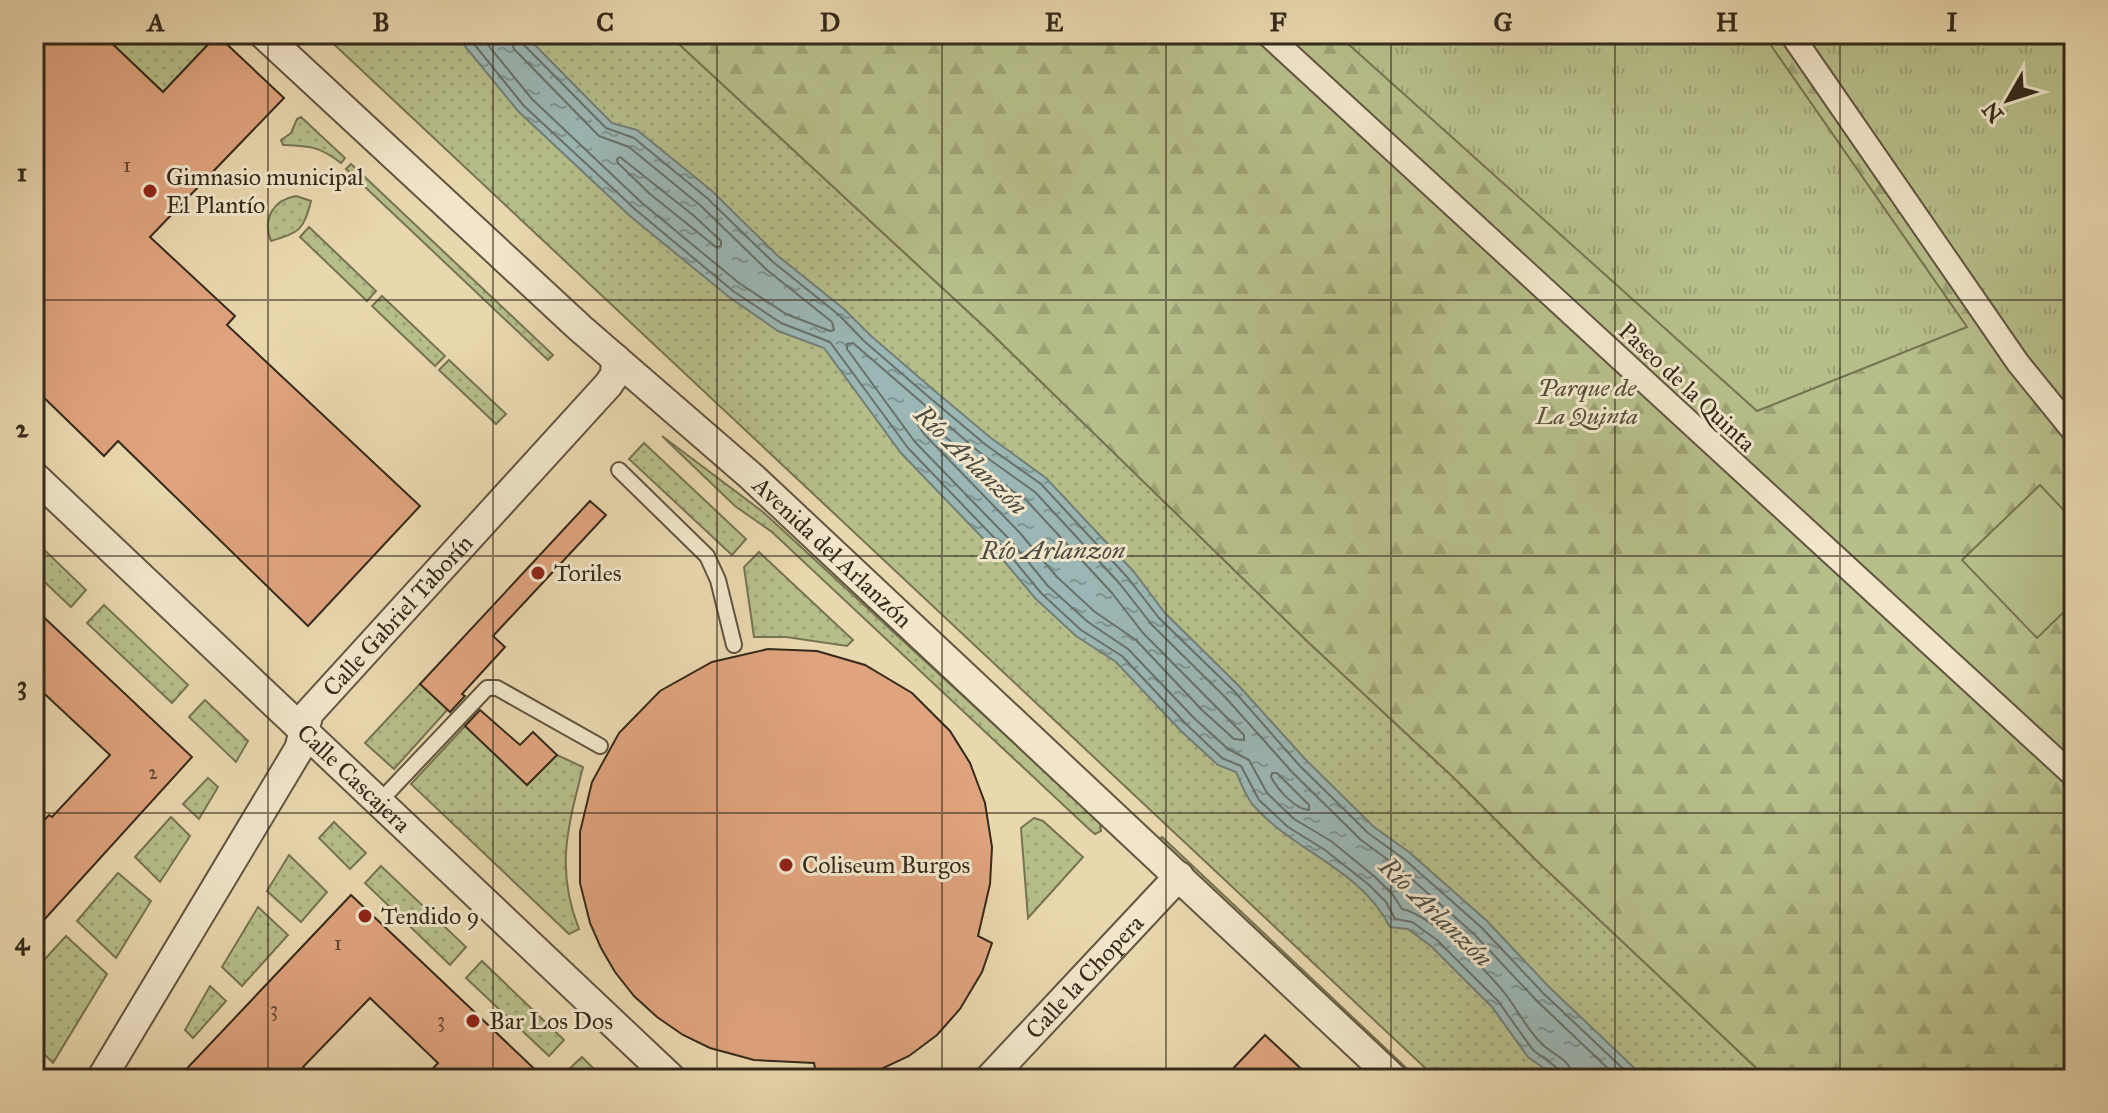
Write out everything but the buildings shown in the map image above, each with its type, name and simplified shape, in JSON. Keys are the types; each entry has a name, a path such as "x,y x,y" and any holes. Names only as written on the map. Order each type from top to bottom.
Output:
{"street":[{"path":"263,34 580,328 612,372"},
{"name":"Paseo de la Quinta","path":"1267,34 2074,776"},
{"path":"1791,34 2018,363 2074,432"},
{"name":"Avenida del Arlanzón","path":"612,372 720,458 752,477 1394,1079"},
{"name":"Calle Gabriel Taborín","path":"101,1079 291,762 309,713 612,372"},
{"name":"Calle Cascajera","path":"34,476 672,1079"},
{"name":"Calle la Chopera","path":"989,1079 1179,876"}],"lane":[{"path":"619,470 707,556 718,580 734,645"},
{"path":"380,801 487,688 497,688 600,746"}],"green space":[{"path":"102,34 217,34 217,35 163,92"},
{"path":"323,34 668,34 989,331 1308,642 1768,1079 1437,1079"},
{"name":"Parque de La Quinta","path":"668,34 1779,34 2011,368 2074,450 2074,1079 1768,1079 1308,642 989,331"},
{"path":"1337,34 1763,34 1967,327 1757,411"},
{"path":"1805,34 2074,34 2074,415 2026,356"},
{"path":"301,117 345,158 341,163 314,148 283,145 281,140 291,133"},
{"path":"351,164 553,355 548,360 346,169"},
{"path":"296,196 311,201 305,219 299,229 271,241 268,225 272,212 281,202"},
{"path":"309,227 376,291 367,301 300,237"},
{"path":"382,296 445,356 435,366 372,306"},
{"path":"449,360 506,414 496,424 439,370"},
{"path":"662,436 763,512 1100,822 1101,831 1095,834 1090,830 772,532 735,506"},
{"path":"644,443 746,539 732,555 629,459"},
{"path":"2040,485 2074,521 2074,602 2037,638 1962,560"},
{"path":"34,540 86,590 71,607 34,572"},
{"path":"759,552 853,640 847,646 786,637 754,637 744,567"},
{"path":"104,605 188,685 172,703 87,623"},
{"path":"420,684 448,709 394,769 365,743"},
{"path":"205,700 248,741 236,762 189,717"},
{"path":"465,726 527,785 557,755 583,767 566,848 567,886 579,929 569,934 411,784"},
{"path":"208,778 218,787 199,819 183,804"},
{"path":"171,817 190,836 160,882 135,857"},
{"path":"1034,818 1043,821 1083,857 1028,918 1021,828"},
{"path":"334,822 366,853 350,869 319,838"},
{"path":"1162,837 1418,1079 1407,1079 1156,842"},
{"path":"289,855 327,892 301,922 267,891"},
{"path":"381,866 466,947 450,965 365,883"},
{"path":"118,873 151,901 116,958 77,921"},
{"path":"258,907 288,935 242,986 222,967"},
{"path":"66,936 107,974 53,1063 34,1044 34,971"},
{"path":"482,961 564,1040 549,1056 466,978"},
{"path":"210,986 226,1001 193,1038 185,1030"},
{"path":"582,1057 604,1079 574,1079 566,1072"}],"water":[{"name":"Río Arlanzon","path":"455,34 524,34 612,123 637,130 712,191 778,256 844,309 936,392 1046,478 1134,572 1165,613 1239,686 1305,759 1374,827 1409,852 1487,921 1549,987 1646,1079 1559,1079 1528,1057 1492,1007 1431,946 1408,929 1390,927 1362,890 1269,821 1250,801 1236,772 1218,765 1116,662 1076,636 1035,598 998,554 901,453 824,348 778,331 729,297 630,216 518,111"}],"place":[{"name":"Gimnasio municipal El Plantío","path":"150,191"},
{"name":"Toriles","path":"538,573"},
{"name":"Coliseum Burgos","path":"786,865"},
{"name":"Tendido 9","path":"365,916"},
{"name":"Bar Los Dos","path":"473,1021"}],"water label":[{"name":"Río Arlanzón","path":"971,460"},
{"name":"Río Arlanzón","path":"1436,912"}]}
